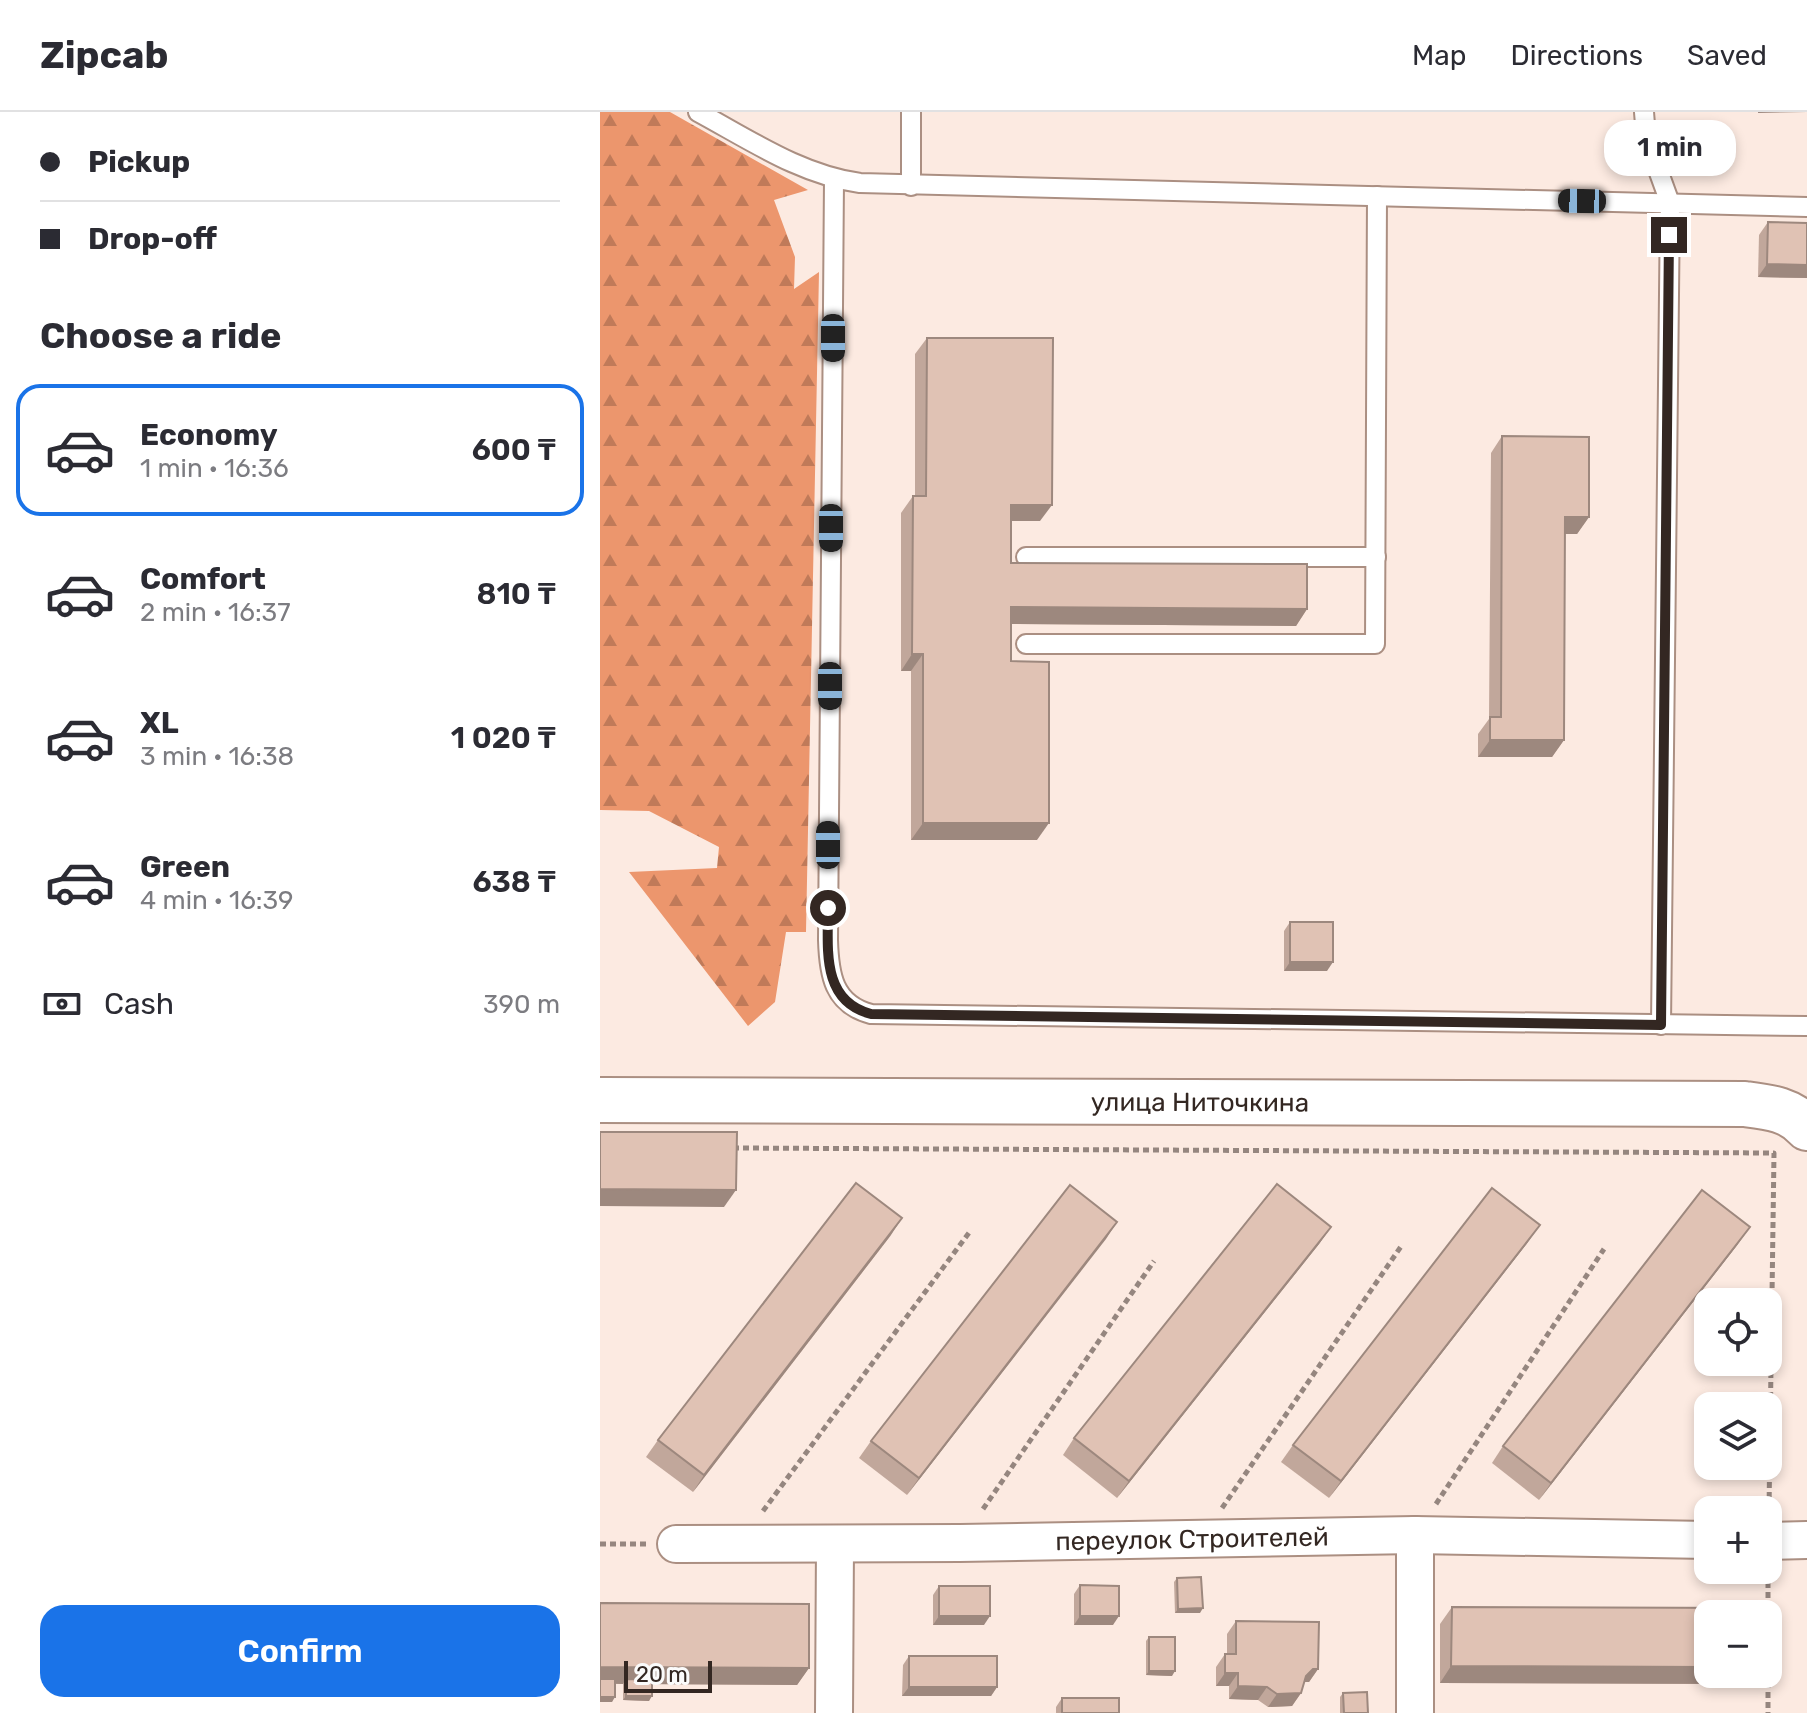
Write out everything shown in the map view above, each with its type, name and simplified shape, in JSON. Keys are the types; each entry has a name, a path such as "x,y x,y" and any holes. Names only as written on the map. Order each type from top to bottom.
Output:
{"street":[{"name":"улица Ниточкина","path":"600,1100 1745,1104 1786,1111 1803,1123"},
{"path":"1415,1535 1415,1713"},
{"name":"переулок Строителей","path":"676,1544 960,1543 1415,1535 1694,1540"},
{"path":"1782,1541 1807,1540"},
{"path":"834,1713 835,1544"}],"lane":[{"path":"698,112 812,172 834,180 911,186 1807,207"},
{"path":"911,112 911,186"},
{"path":"1644,112 1646,137 1670,203 1661,1025"},
{"path":"834,180 828,940 829,964 834,984 842,998 856,1010 871,1014 1807,1026"},
{"path":"1026,644 1375,644 1377,196"},
{"path":"1026,557 1376,557"}],"path":[{"path":"727,1148 1774,1153 1769,1496"},
{"path":"737,1542 971,1230"},
{"path":"1219,1513 1402,1245"},
{"path":"1415,1535 1604,1249"},
{"path":"960,1543 1154,1261"},
{"path":"600,1544 676,1544"},
{"path":"1768,1584 1768,1713"}],"green space":[{"path":"600,112 670,112 808,190 774,200 795,257 794,289 819,272 806,932 786,932 775,1002 748,1026 629,872 717,868 719,847 649,811 600,810"}],"building":[{"path":"1768,222 1807,223 1807,265 1767,264"},
{"path":"927,338 1053,338 1052,505 1011,505 1011,563 1307,564 1307,609 1011,607 1011,661 1049,662 1049,823 923,823 923,654 912,654 913,496 926,496"},
{"path":"1502,436 1589,437 1589,517 1565,517 1564,740 1490,740 1490,717 1501,717"},
{"path":"1290,922 1333,922 1333,962 1290,962"},
{"path":"600,1132 737,1132 736,1190 600,1189"},
{"path":"856,1183 902,1218 704,1475 658,1440"},
{"path":"1277,1184 1331,1227 1129,1481 1074,1438"},
{"path":"1070,1185 1117,1222 919,1478 871,1441"},
{"path":"1492,1188 1540,1225 1341,1481 1293,1445"},
{"path":"1702,1190 1750,1227 1703,1288 1694,1288 1694,1299 1551,1483 1503,1446"},
{"path":"1201,1577 1203,1608 1178,1609 1177,1578"},
{"path":"1080,1585 1119,1586 1119,1616 1080,1616"},
{"path":"939,1586 990,1586 990,1616 939,1616"},
{"path":"600,1603 809,1604 809,1668 600,1667"},
{"path":"1452,1607 1694,1608 1694,1667 1451,1666"},
{"path":"1236,1621 1319,1622 1318,1669 1313,1669 1306,1676 1301,1693 1277,1694 1267,1687 1238,1686 1238,1673 1225,1673 1225,1654 1236,1654"},
{"path":"1149,1637 1175,1637 1175,1671 1149,1671"},
{"path":"909,1656 997,1656 997,1687 909,1687"},
{"path":"600,1679 615,1679 615,1697 600,1697"},
{"path":"626,1679 652,1680 652,1696 626,1696"},
{"path":"1367,1692 1368,1713 1344,1713 1343,1693"},
{"path":"1062,1698 1119,1698 1119,1713 1062,1713"}],"route":[{"path":"828,908 829,964 834,984 842,998 856,1010 871,1014 1661,1025 1669,235"}]}
